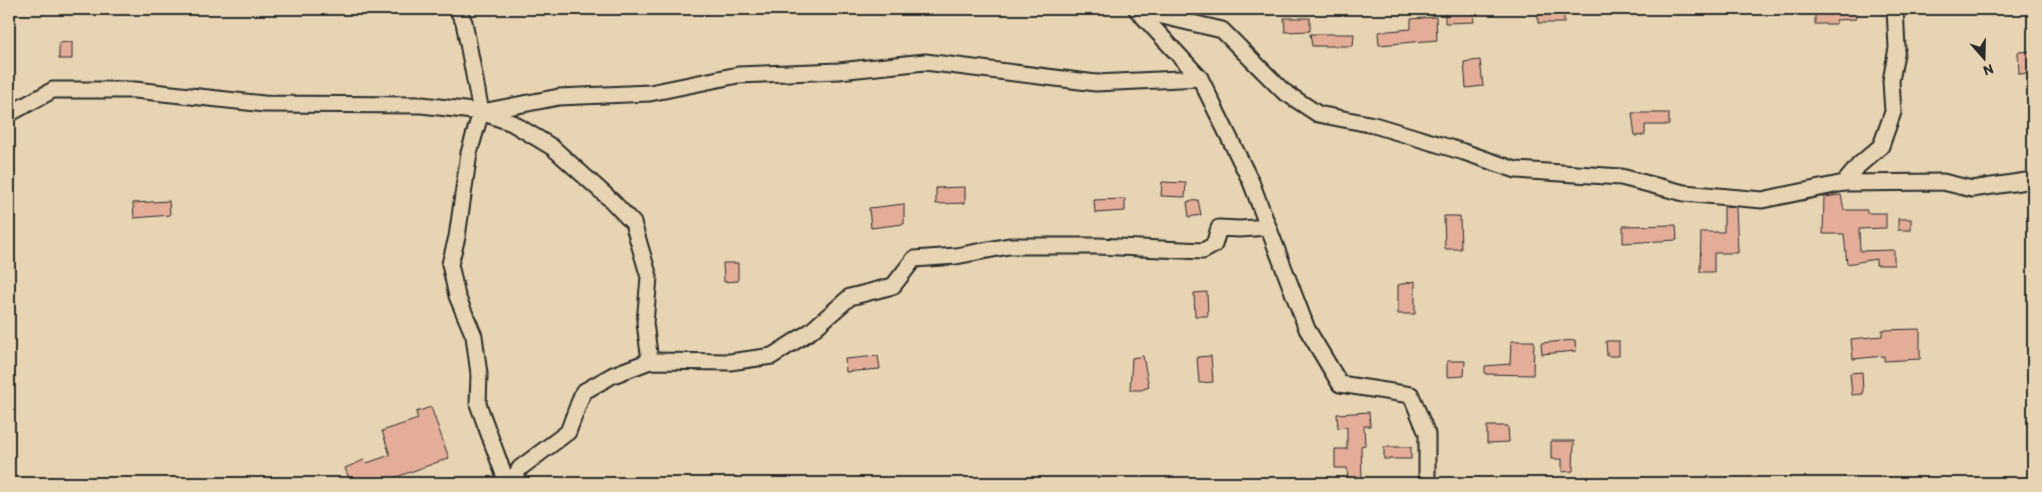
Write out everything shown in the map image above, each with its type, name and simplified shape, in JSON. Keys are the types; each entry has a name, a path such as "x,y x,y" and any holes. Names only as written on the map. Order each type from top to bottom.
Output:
{"street":[{"path":"457,9 464,22 480,112 470,153 457,237 450,264 457,296 474,336 480,374 478,404 507,483"},
{"path":"1844,183 1859,165 1881,146 1893,112 1891,81 1897,48 1895,9"},
{"path":"1136,10 1222,30 1283,91 1318,114 1374,125 1516,170 1621,177 1684,193 1762,200 1844,183 1943,182 1972,189 2033,180"},
{"path":"1136,10 1200,78 1251,182 1307,329 1340,384 1411,395 1427,434 1427,483"},
{"path":"480,112 559,97 650,93 738,75 839,71 925,62 1096,83 1200,78"},
{"path":"9,114 53,90 135,90 264,104 422,105 480,112 512,123 552,147 611,200 633,223 649,277 646,322 650,362"},
{"path":"511,483 520,468 568,432 583,392 614,375 650,362 730,362 772,356 811,331 850,297 893,286 914,259 956,256 1008,246 1098,246 1203,251 1214,245 1219,228 1268,227"}],"building":[{"path":"1445,9 1473,9 1474,22 1445,23"},
{"path":"1815,9 1856,9 1856,19 1836,20 1836,24 1815,24"},
{"path":"1538,12 1564,12 1564,23 1538,23"},
{"path":"1436,17 1437,40 1379,45 1378,32 1411,29 1411,19"},
{"path":"1284,18 1310,18 1310,31 1285,32"},
{"path":"1310,34 1354,34 1353,46 1312,46"},
{"path":"72,42 72,59 59,59 59,43"},
{"path":"2033,51 2033,73 2019,74 2018,52"},
{"path":"1480,60 1483,86 1466,88 1464,62"},
{"path":"1632,113 1669,113 1669,125 1645,125 1645,135 1635,136"},
{"path":"1162,182 1186,183 1185,197 1161,196"},
{"path":"965,187 965,203 936,204 936,188"},
{"path":"1841,195 1844,210 1867,210 1867,213 1886,213 1886,228 1859,229 1860,251 1894,250 1894,265 1876,265 1876,259 1847,264 1844,234 1823,234 1824,197"},
{"path":"1125,199 1125,211 1095,213 1094,200"},
{"path":"1198,200 1201,215 1189,217 1187,202"},
{"path":"169,201 170,215 134,218 133,203"},
{"path":"904,204 904,224 871,228 869,208"},
{"path":"1724,206 1736,207 1738,253 1714,253 1714,272 1700,272 1701,232 1724,232"},
{"path":"1444,216 1460,216 1461,249 1445,249"},
{"path":"1898,219 1911,219 1911,230 1898,230"},
{"path":"1676,225 1677,240 1623,243 1623,226"},
{"path":"723,263 738,263 738,281 724,282"},
{"path":"1415,281 1415,314 1398,314 1398,285"},
{"path":"1207,292 1208,316 1195,316 1194,293"},
{"path":"1920,329 1920,359 1884,361 1884,356 1853,359 1851,339 1882,336 1882,330"},
{"path":"1575,340 1576,351 1542,354 1541,343"},
{"path":"1511,341 1534,341 1533,375 1485,374 1485,366 1510,364"},
{"path":"1606,341 1619,341 1619,356 1607,356"},
{"path":"878,356 880,369 846,372 845,359"},
{"path":"1143,356 1149,387 1141,390 1130,390 1132,358"},
{"path":"1211,356 1213,382 1199,383 1197,357"},
{"path":"1447,361 1465,361 1464,376 1447,377"},
{"path":"1862,372 1863,394 1852,395 1850,373"},
{"path":"431,407 449,458 380,483 351,483 345,468 364,460 367,463 390,455 382,431 418,419 416,412"},
{"path":"1369,412 1370,426 1364,426 1365,445 1361,446 1362,480 1348,481 1347,468 1335,468 1335,449 1347,449 1347,427 1338,428 1337,414"},
{"path":"1487,426 1508,426 1509,442 1487,443"},
{"path":"1551,441 1574,441 1573,471 1562,472 1562,459 1551,459"},
{"path":"1384,447 1411,447 1411,459 1384,459"}]}
